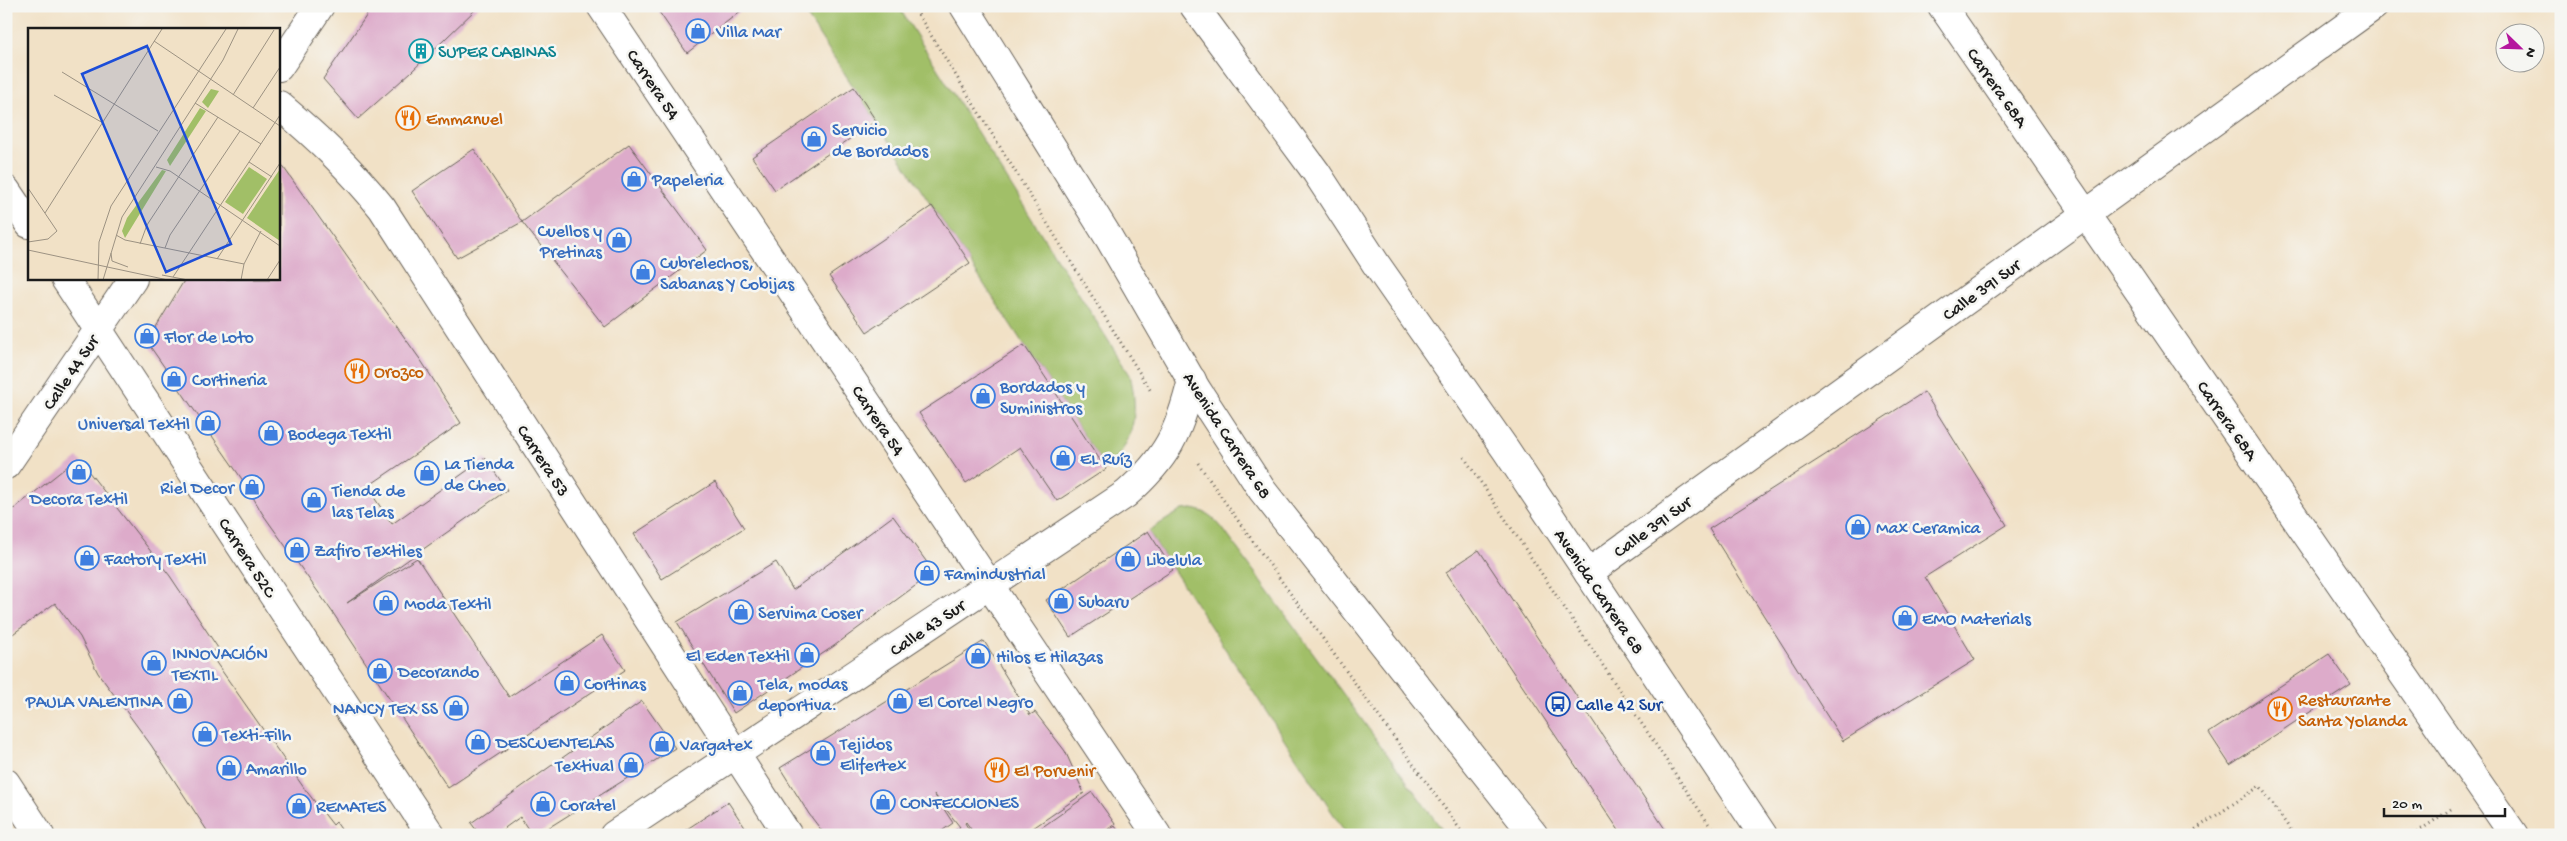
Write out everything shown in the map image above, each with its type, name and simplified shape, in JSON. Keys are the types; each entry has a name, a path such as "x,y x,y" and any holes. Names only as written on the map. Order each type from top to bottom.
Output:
{"street":[{"path":"280,66 320,6"},
{"name":"Carrera 54","path":"601,6 1157,835"},
{"name":"Avenida Carrera 68","path":"964,6 1109,238 1192,380 1262,490 1534,835"},
{"name":"Avenida Carrera 68","path":"1194,6 1316,172 1376,264 1506,450 1763,835"},
{"name":"Carrera 68A","path":"1942,6 2514,835"},
{"name":"Calle 39I Sur","path":"1588,573 2374,6"},
{"name":"Carrera 53","path":"280,106 320,139 352,171 382,208 734,755 788,835"},
{"path":"6,190 28,223"},
{"name":"Carrera 52C","path":"66,280 431,835"},
{"name":"Calle 44 Sur","path":"6,465 132,280"},
{"name":"Calle 43 Sur","path":"614,835 1126,494 1151,472 1166,451 1185,410 1192,380"},
{"path":"6,783 40,835"}],"path":[{"path":"913,6 1131,360"},
{"path":"1459,448 1716,835"},
{"path":"1228,508 1464,835"},
{"path":"2187,835 2260,786 2294,835"},
{"path":"2413,835 2482,788"}],"green space":[{"path":"800,6 898,6 1130,375 1134,401 1132,426 1123,448 1106,469"},
{"path":"1182,510 1202,511 1210,516 1223,529 1446,835 1347,835 1148,531"}],"building":[{"path":"373,6 479,6 411,72 358,119 323,79"},
{"path":"655,6 747,6 687,53"},
{"name":"Servicio de Bordados","path":"854,87 876,121 775,190 752,157"},
{"path":"629,144 707,250 605,327 522,222"},
{"path":"474,149 522,222 457,258 412,191"},
{"path":"280,162 422,362 461,423 367,487 392,524 485,458 507,490 347,603 417,558 509,697 602,635 625,670 448,788 333,613 262,513 246,485 147,342 184,280 280,280"},
{"path":"932,206 970,263 867,332 829,276"},
{"path":"1024,345 1106,469 1057,501 1020,447 966,483 919,413"},
{"name":"Max Ceramica","path":"1924,392 2007,525 1925,577 1975,660 1843,741 1709,529"},
{"path":"78,458 170,576 218,648 210,654 304,788 333,825 336,822 345,835 210,835 151,745 98,673 80,637 55,603 6,639 6,515"},
{"path":"715,482 744,528 662,579 634,534"},
{"path":"893,516 934,572 834,646 734,713 677,622 776,562 793,590"},
{"path":"1148,531 1173,570 1070,637 1046,600"},
{"name":"Calle 42 Sur","path":"1479,550 1669,835 1622,835 1446,572"},
{"path":"984,641 1030,715 1035,712 1065,751 1084,793 1023,835 975,835 966,822 972,835 948,835 960,827 934,794 953,823 936,835 825,835 809,814 780,768"},
{"name":"Restaurante Santa Yolanda","path":"2329,654 2351,685 2230,765 2209,733"},
{"path":"642,701 675,748 537,835 532,835 520,817 495,835 480,835 471,823"},
{"path":"1092,792 1115,824 1100,835 1031,835"},
{"path":"728,802 750,835 678,835"},
{"path":"1115,826 1121,835 1103,835"}],"place":[{"name":"Villa Mar","path":"698,31"},
{"name":"SUPER CABINAS","path":"421,51"},
{"name":"Emmanuel","path":"408,118"},
{"name":"Servicio de Bordados","path":"814,139"},
{"name":"Papeleria","path":"634,179"},
{"name":"Cuellos y Pretinas","path":"619,240"},
{"name":"Cubrelechos, Sabanas Y Cobijas","path":"643,272"},
{"name":"Flor de Loto","path":"147,336"},
{"name":"Orozco","path":"357,371"},
{"name":"Cortineria","path":"174,379"},
{"name":"Bordados y Suministros","path":"983,396"},
{"name":"Universal Textil","path":"208,423"},
{"name":"Bodega Textil","path":"271,433"},
{"name":"EL Ruíz","path":"1063,458"},
{"name":"Decora Textil","path":"79,472"},
{"name":"La Tienda de Cheo","path":"427,473"},
{"name":"Riel Decor","path":"252,487"},
{"name":"Tienda de las Telas","path":"314,500"},
{"name":"Max Ceramica","path":"1858,527"},
{"name":"Zafiro Textiles","path":"297,550"},
{"name":"Factory Textil","path":"87,558"},
{"name":"Libelula","path":"1128,559"},
{"name":"Famindustrial","path":"927,573"},
{"name":"Subaru","path":"1061,601"},
{"name":"Moda Textil","path":"386,603"},
{"name":"Servima Coser","path":"741,612"},
{"name":"EMO Materials","path":"1905,618"},
{"name":"El Eden Textil","path":"807,655"},
{"name":"Hilos E Hilazas","path":"978,656"},
{"name":"INNOVACIÓN TEXTIL","path":"154,663"},
{"name":"Decorando","path":"380,671"},
{"name":"Cortinas","path":"567,683"},
{"name":"Tela, modas deportiva.","path":"740,693"},
{"name":"PAULA VALENTINA","path":"180,701"},
{"name":"El Corcel Negro","path":"900,701"},
{"name":"Calle 42 Sur","path":"1558,704"},
{"name":"NANCY TEX SS","path":"456,708"},
{"name":"Restaurante Santa Yolanda","path":"2280,709"},
{"name":"Texti-Filh","path":"205,734"},
{"name":"DESCUENTELAS","path":"478,742"},
{"name":"Vargatex","path":"662,744"},
{"name":"Tejidos Elifertex","path":"823,753"},
{"name":"Textival","path":"631,765"},
{"name":"Amarillo","path":"229,768"},
{"name":"El Porvenir","path":"997,770"},
{"name":"CONFECCIONES","path":"883,802"},
{"name":"Coratel","path":"543,804"},
{"name":"REMATES","path":"299,806"}]}
